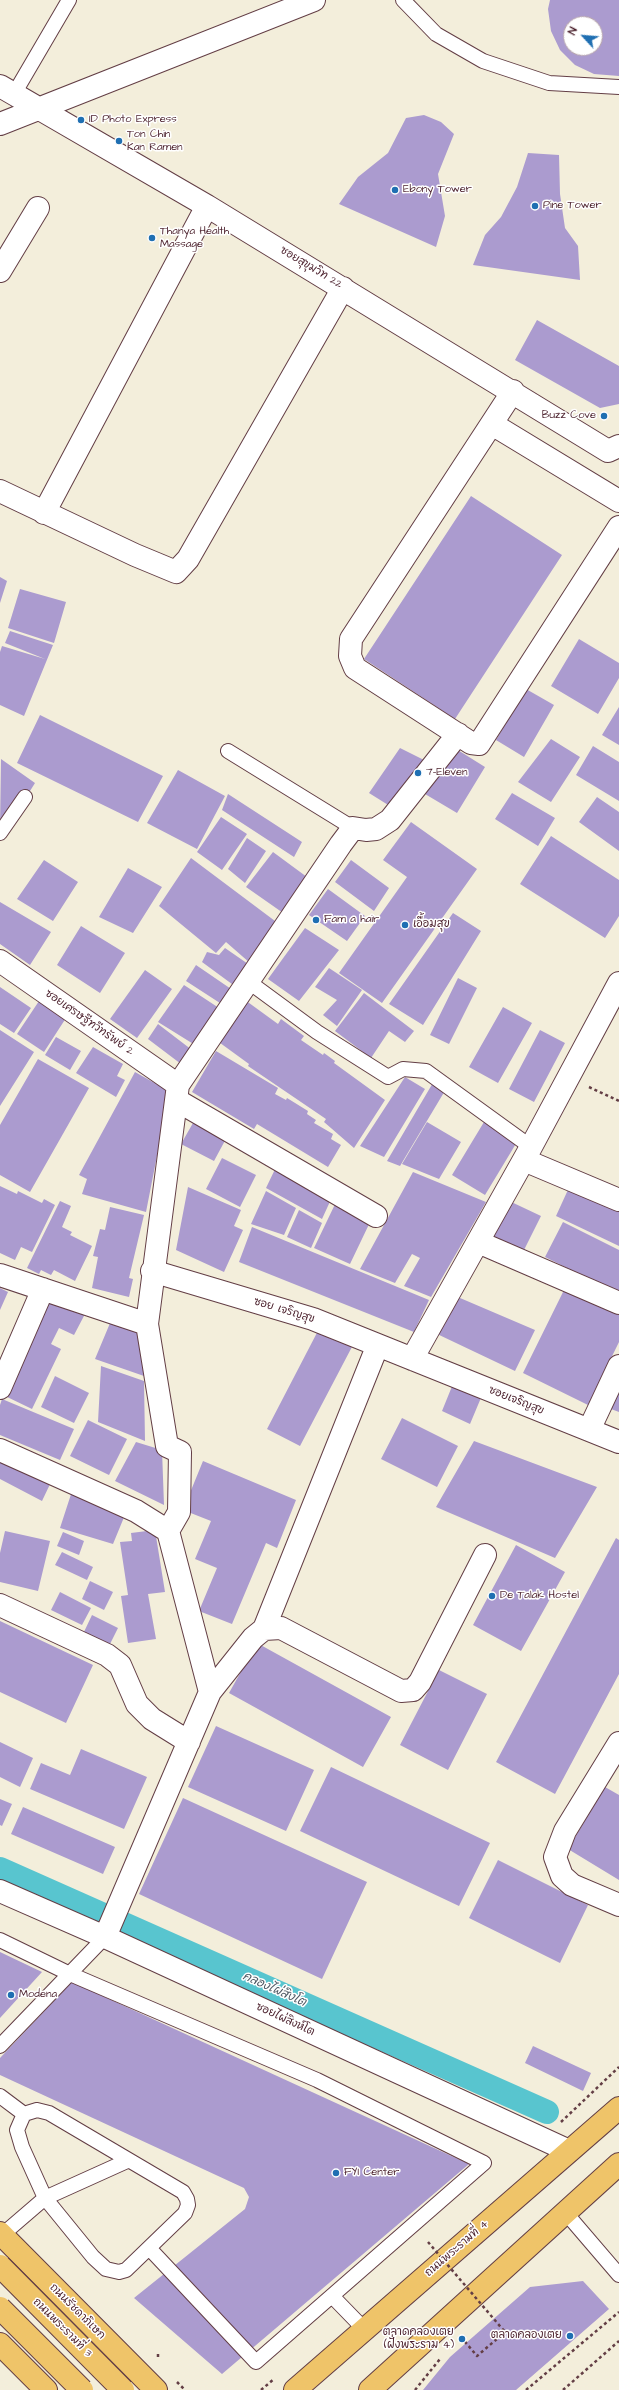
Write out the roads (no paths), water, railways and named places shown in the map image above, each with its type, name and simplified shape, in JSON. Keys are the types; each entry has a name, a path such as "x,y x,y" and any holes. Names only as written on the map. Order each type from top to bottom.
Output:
{"main road":[{"name":"ถนนพระรามที่ 4","path":"295,2390 619,2108"},
{"path":"370,2390 619,2164"},
{"name":"ถนนรัชดาภิเษก","path":"1,2234 48,2284 156,2390"},
{"name":"ถนนพระรามที่ 3","path":"0,2266 123,2390"},
{"path":"0,2308 82,2390"},
{"path":"0,2344 46,2390"}],"street":[{"path":"0,124 314,0"},
{"name":"ซอยสุขุมวิท 22","path":"7,90 207,206 514,391 615,455"},
{"path":"44,513 207,206"},
{"path":"0,271 38,208"},
{"path":"0,491 44,513 176,572 188,559 343,288"},
{"path":"514,391 351,639 350,656 355,668 471,743 479,744 619,528"},
{"path":"492,424 619,501"},
{"path":"168,1531 179,1512 180,1452 166,1446 147,1324 152,1271 178,1093 249,982 353,828 366,830 376,829 390,820 458,734"},
{"name":"ซอยเศรษฐีทวีทรัพย์ 2","path":"0,961 178,1093 376,1216"},
{"path":"412,1359 528,1153 619,984"},
{"path":"528,1153 619,1200"},
{"path":"478,1242 619,1303"},
{"name":"ซอย เจริญสุข","path":"152,1271 313,1319 377,1347 412,1359"},
{"path":"0,1275 147,1324"},
{"path":"0,1388 43,1289"},
{"path":"107,1931 121,1902 210,1692 253,1638 264,1629 377,1347"},
{"name":"ซอยเจริญสุข","path":"412,1359 619,1442"},
{"path":"589,1430 619,1366"},
{"path":"0,1450 136,1511 168,1531 210,1692"},
{"path":"264,1629 281,1628 401,1692 413,1690 420,1682 485,1556"},
{"path":"0,1605 108,1655 120,1665 137,1704 152,1719 189,1742"},
{"path":"619,1743 564,1831 555,1857 562,1876 572,1885 619,1905"},
{"name":"ซอยไผ่สิงห์โต","path":"0,1891 107,1931 569,2151"}],"lane":[{"path":"7,90 69,0"},
{"path":"402,0 436,34 483,61 549,83 619,87"},
{"path":"228,751 353,828"},
{"path":"0,833 25,797"},
{"path":"249,982 317,1032 388,1077 403,1069 426,1070 528,1153"},
{"path":"0,2046 70,1974 107,1931"},
{"path":"0,1940 70,1974 317,2080 484,2163 256,2362 149,2248"},
{"path":"0,2096 24,2114"},
{"path":"37,2110 49,2113 127,2161 182,2192 187,2199 188,2205 185,2213 126,2270 119,2272 106,2269 89,2252 45,2198 22,2147 17,2130 24,2114 37,2110"},
{"path":"1,2234 45,2198 127,2161"},
{"path":"565,2212 619,2275"},
{"path":"332,2296 365,2330"}],"waterway":[{"name":"คลองไผ่สิงโต","path":"0,1869 547,2112"}],"place":[{"name":"ID Photo Express","path":"81,120"},
{"name":"Ton Chin Kan Ramen","path":"119,141"},
{"name":"Ebony Tower","path":"395,190"},
{"name":"Pine Tower","path":"535,206"},
{"name":"Thanya Health Massage","path":"152,238"},
{"name":"Buzz Cove","path":"604,416"},
{"name":"7-Eleven","path":"418,773"},
{"name":"Fam a hair","path":"316,920"},
{"name":"เอื้อมสุข","path":"405,925"},
{"name":"De Talak Hostel","path":"492,1596"},
{"name":"Modena","path":"11,1995"},
{"name":"FYI Center","path":"336,2173"},
{"name":"ตลาดคลองเตย","path":"570,2336"},
{"name":"ตลาดคลองเตย (ฝั่งพระราม 4)","path":"462,2339"}]}
